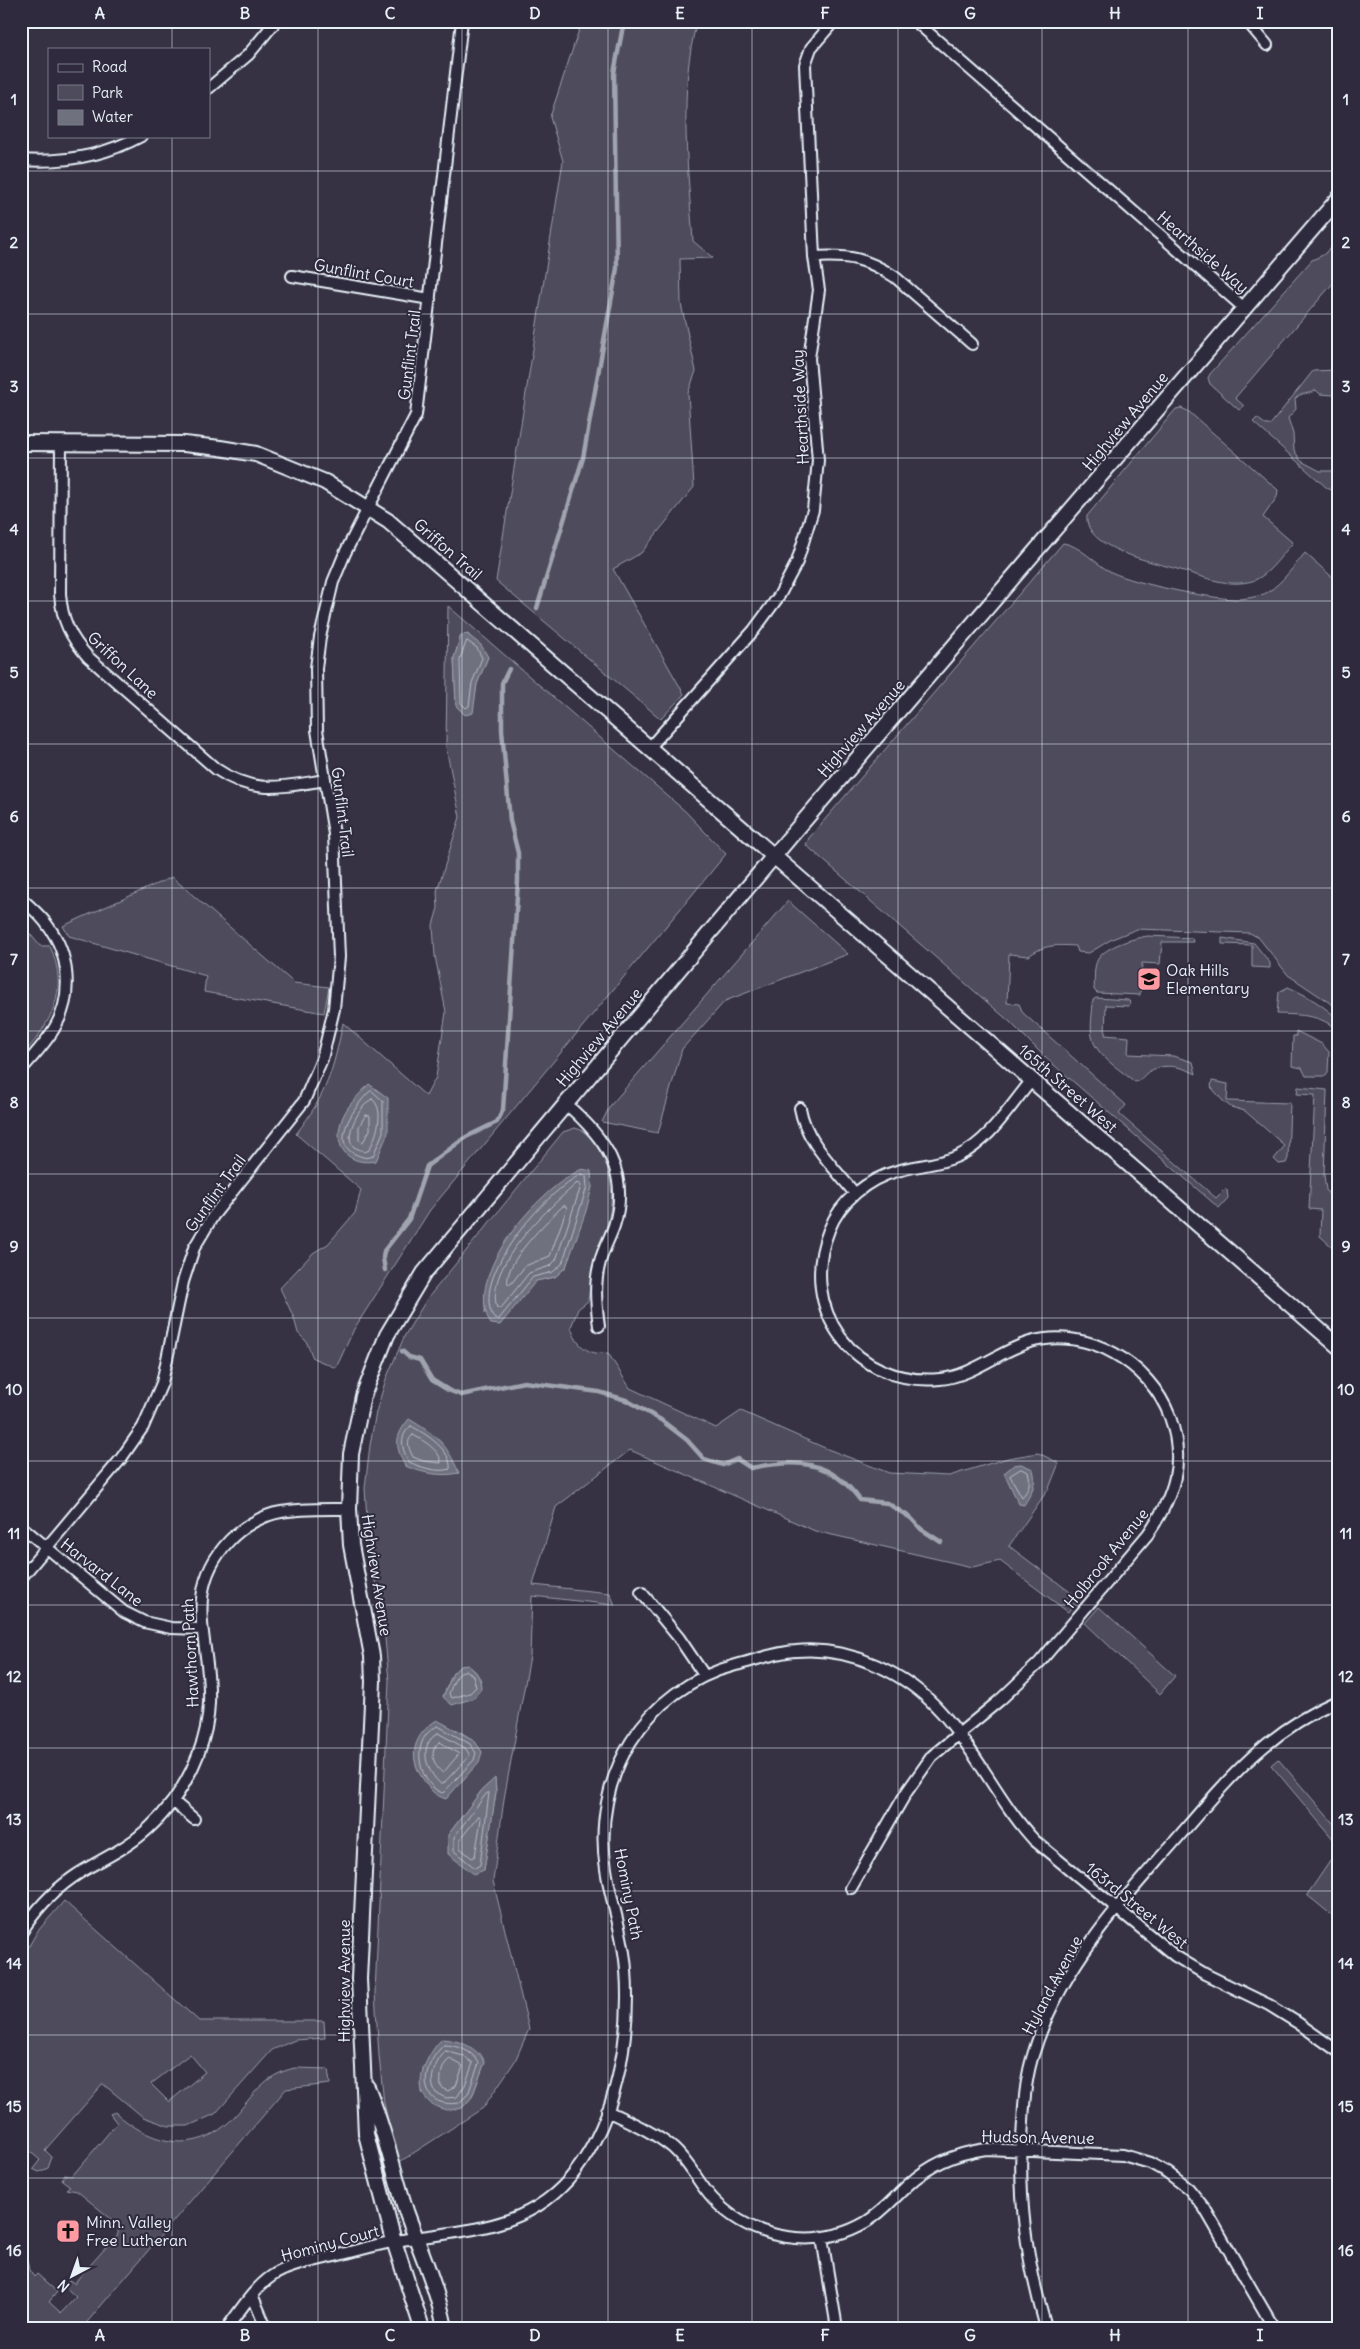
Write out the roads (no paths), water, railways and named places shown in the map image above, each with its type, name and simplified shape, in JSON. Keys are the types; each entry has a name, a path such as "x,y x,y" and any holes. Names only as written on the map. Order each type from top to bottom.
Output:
{"street":[{"path":"210,87 248,55 276,21"},
{"name":"Gunflint Trail","path":"21,1578 120,1460 143,1427 162,1383 182,1282 194,1248 213,1216 304,1101 317,1074 333,1013 339,957 334,834 317,730 316,698 320,637 334,582 345,553 416,415 462,21"},
{"name":"Hearthside Way","path":"650,747 754,630 791,576 807,535 817,486 818,460 809,358 819,290 814,257 805,65 811,48 834,21"},
{"name":"Hearthside Way","path":"916,21 1244,308"},
{"path":"1247,21 1267,45"},
{"path":"21,160 58,160 91,156 108,151 137,138"},
{"name":"Highview Avenue","path":"422,2328 394,2241 366,2134 359,1979 373,1682 372,1656 352,1545 349,1509 351,1454 358,1415 379,1352 399,1312 424,1273 773,856 1339,198"},
{"path":"814,257 860,258 881,267 972,344"},
{"name":"Gunflint Court","path":"292,276 430,299"},
{"name":"Griffon Trail","path":"21,443 184,444 220,448 256,454 325,482 368,507 407,536 773,856"},
{"name":"Griffon Lane","path":"61,443 61,612 67,629 76,644 88,657 194,750 231,779 248,786 266,789 325,780"},
{"name":"165th Street West","path":"773,856 1339,1347"},
{"path":"21,898 49,926 64,958 67,976 62,1011 55,1027 21,1070"},
{"name":"Holbrook Avenue","path":"851,1888 920,1772 932,1756 1000,1700 1038,1663 1148,1534 1161,1515 1174,1485 1176,1471 1175,1438 1167,1410 1145,1376 1117,1355 1092,1344 1059,1338 1031,1342 970,1371 941,1379 903,1377 883,1371 852,1351 839,1336 829,1317 819,1282 820,1261 828,1231 842,1207 855,1194 875,1180 898,1170 958,1156 977,1143 993,1128 1032,1080"},
{"path":"566,1104 595,1130 612,1159 617,1175 618,1208 614,1225 600,1261 596,1282 599,1326"},
{"path":"800,1108 802,1122 808,1136 855,1194"},
{"name":"Hawthorn Path","path":"21,1933 32,1916 54,1892 86,1868 122,1849 141,1835 173,1801 194,1765 206,1724 209,1682 201,1629 200,1608 206,1577 223,1547 258,1520 279,1512 349,1509"},
{"name":"Harvard Lane","path":"21,1526 124,1612 144,1622 171,1628 201,1629"},
{"path":"640,1592 680,1638 704,1675"},
{"name":"Hominy Path","path":"394,2241 490,2227 526,2213 544,2202 572,2176 584,2160 607,2111 621,2056 627,2002 624,1948 606,1868 606,1814 611,1787 630,1742 650,1716 674,1695 704,1675 793,1651 820,1651 874,1664 910,1684 943,1713 958,1733"},
{"name":"Hyland Avenue","path":"1046,2328 1030,2264 1020,2191 1020,2150 1026,2083 1038,2039 1073,1970 1116,1910 1248,1758 1285,1729 1339,1700"},
{"name":"163rd Street West","path":"958,1733 1019,1824 1034,1840 1116,1910 1190,1966 1269,2005 1306,2028 1339,2052"},
{"path":"173,1801 194,1819"},
{"name":"Highview Avenue","path":"364,2079 384,2131 407,2212 430,2275 445,2328"},
{"name":"Hudson Avenue","path":"607,2111 652,2133 674,2148 692,2169 711,2197 740,2221 776,2235 822,2238 844,2232 871,2219 884,2210 921,2173 951,2157 986,2149 1123,2155 1150,2163 1178,2180 1205,2209 1274,2328"},
{"path":"822,2238 838,2328"},
{"name":"Hominy Court","path":"227,2328 266,2280 282,2270 394,2241"},
{"path":"253,2296 266,2328"}],"water":[{"path":"467,634 481,645 488,657 477,684 473,713 465,715 456,706 454,658 461,635"},
{"path":"369,1084 388,1098 388,1133 376,1161 366,1162 351,1158 345,1153 339,1140 339,1131 346,1111"},
{"path":"582,1169 591,1171 592,1187 586,1211 566,1267 555,1277 536,1281 500,1325 491,1324 485,1304 487,1282 496,1258 509,1235 546,1194"},
{"path":"409,1419 440,1441 450,1454 459,1473 432,1474 405,1466 399,1453 398,1442 401,1431"},
{"path":"1021,1464 1033,1469 1034,1474 1033,1488 1024,1505 1019,1504 1004,1473 1014,1465"},
{"path":"468,1665 478,1675 481,1689 474,1698 452,1705 443,1697 453,1673 460,1666"},
{"path":"437,1720 474,1740 482,1752 479,1762 446,1799 438,1796 430,1789 418,1770 414,1754 418,1739"},
{"path":"495,1778 496,1792 484,1870 474,1874 448,1854 448,1835 482,1790"},
{"path":"442,2039 467,2045 477,2052 485,2062 472,2097 462,2108 445,2110 432,2104 425,2097 421,2087 424,2067 435,2047"}],"waterway":[{"path":"537,608 583,458 617,268 614,73 624,21"},
{"path":"385,1270 384,1251 409,1219 427,1166 466,1137 497,1122 503,1110 518,881 518,853 510,821 502,730 502,683 509,669"},
{"path":"402,1351 409,1357 420,1360 432,1380 448,1390 461,1395 524,1382 599,1392 626,1400 661,1420 687,1440 704,1459 723,1465 737,1459 751,1468 783,1463 797,1463 824,1469 837,1476 849,1486 860,1500 887,1503 911,1518 921,1529 941,1542"}],"place":[{"name":"Oak Hills Elementary","path":"1149,979"},
{"name":"Minn. Valley Free Lutheran","path":"68,2231"}]}
